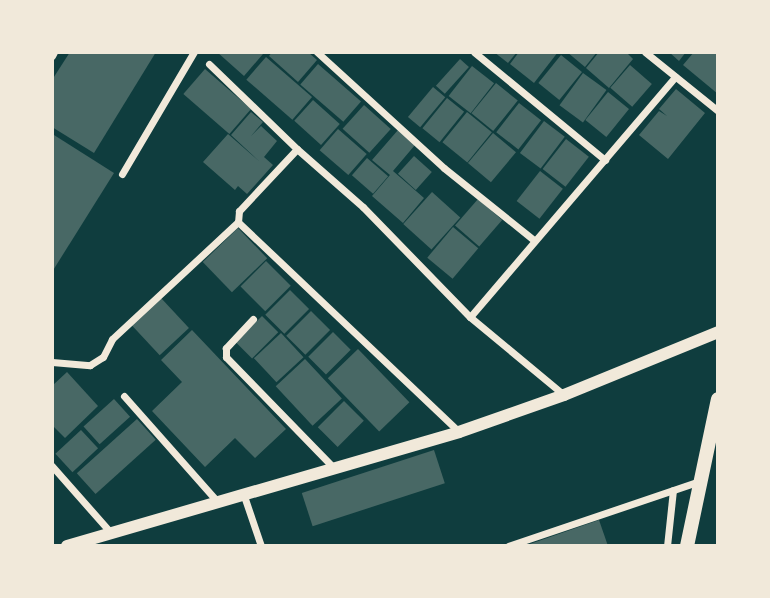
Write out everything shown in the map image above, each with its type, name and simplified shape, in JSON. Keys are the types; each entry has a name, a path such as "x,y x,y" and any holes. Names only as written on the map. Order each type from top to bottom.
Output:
{"main road":[{"path":"687,545 718,399"}],"street":[{"path":"122,174 194,52"},
{"path":"317,52 444,168 534,240"},
{"path":"474,52 605,160"},
{"path":"645,52 718,111"},
{"path":"209,64 297,149 363,207 470,317 564,395"},
{"path":"470,317 675,77"},
{"path":"297,149 239,211 239,222 459,432"},
{"path":"52,362 90,365 103,357 111,339 239,222"},
{"path":"253,319 226,348 226,358 334,467"},
{"path":"67,545 98,542 111,534 243,493 459,432 564,395 718,332"},
{"path":"124,396 217,501"},
{"path":"52,467 111,534"},
{"path":"508,545 700,480"},
{"path":"667,545 673,490"},
{"path":"243,493 261,545"}],"building":[{"path":"70,52 156,52 94,153 52,127 52,80"},
{"path":"217,52 261,52 263,54 244,76"},
{"path":"272,52 308,52 317,60 298,82 269,56"},
{"path":"494,52 517,52 508,63"},
{"path":"519,52 558,52 534,83 510,64"},
{"path":"567,52 597,52 585,67"},
{"path":"599,52 626,52 633,59 609,88 586,68"},
{"path":"669,52 686,52 679,61"},
{"path":"694,52 718,52 718,94 683,65"},
{"path":"561,55 582,72 559,100 538,83"},
{"path":"266,57 312,97 292,120 246,80"},
{"path":"460,59 469,67 445,94 436,86"},
{"path":"318,64 361,101 343,122 300,84"},
{"path":"630,65 652,84 632,107 610,88"},
{"path":"472,66 494,83 471,113 449,96"},
{"path":"205,69 251,109 229,134 183,94"},
{"path":"583,73 606,90 583,122 559,105"},
{"path":"496,83 518,101 493,131 471,113"},
{"path":"433,87 445,97 420,127 408,117"},
{"path":"676,89 705,113 668,159 639,135 659,111 667,116 659,109"},
{"path":"608,92 629,109 606,137 585,120"},
{"path":"447,98 464,112 440,142 422,128"},
{"path":"313,100 340,124 321,145 294,121"},
{"path":"519,103 541,120 518,149 496,132"},
{"path":"364,105 391,129 369,153 343,129"},
{"path":"251,112 263,122 251,136 261,126 277,141 264,157 273,165 247,194 238,186 235,190 203,162 228,134 260,162 231,135"},
{"path":"467,112 492,132 467,162 442,142"},
{"path":"544,121 565,137 541,169 520,153"},
{"path":"338,129 367,154 348,175 320,150"},
{"path":"398,130 415,145 393,171 424,198 403,223 372,196 390,175 372,160"},
{"path":"493,133 516,152 491,182 468,163"},
{"path":"54,135 114,173 52,272 52,137"},
{"path":"566,139 589,157 565,187 543,169"},
{"path":"414,156 432,172 416,190 398,174"},
{"path":"367,158 388,176 373,194 352,175"},
{"path":"540,171 563,189 539,219 517,201"},
{"path":"432,192 460,217 431,249 403,224"},
{"path":"478,199 502,220 479,246 455,225"},
{"path":"453,227 478,248 453,279 427,258"},
{"path":"238,228 267,258 232,292 203,262"},
{"path":"266,261 291,286 265,311 241,286"},
{"path":"290,290 309,309 284,334 265,315"},
{"path":"161,298 189,328 160,355 132,325"},
{"path":"311,311 330,330 305,355 286,336"},
{"path":"262,316 278,332 252,358 236,342"},
{"path":"192,330 286,429 255,458 235,438 205,467 152,411 182,382 161,360"},
{"path":"333,332 351,350 326,374 308,357"},
{"path":"281,333 304,357 276,382 254,358"},
{"path":"358,349 409,402 379,431 328,378"},
{"path":"305,359 342,398 313,426 276,386"},
{"path":"67,372 98,406 65,438 52,425 52,386"},
{"path":"114,399 130,417 100,444 84,426"},
{"path":"344,401 364,421 338,447 318,427"},
{"path":"137,419 156,440 96,494 77,473"},
{"path":"81,430 98,448 72,472 55,454"},
{"path":"434,450 445,483 313,526 302,493"},
{"path":"599,520 608,546 527,545"}]}
